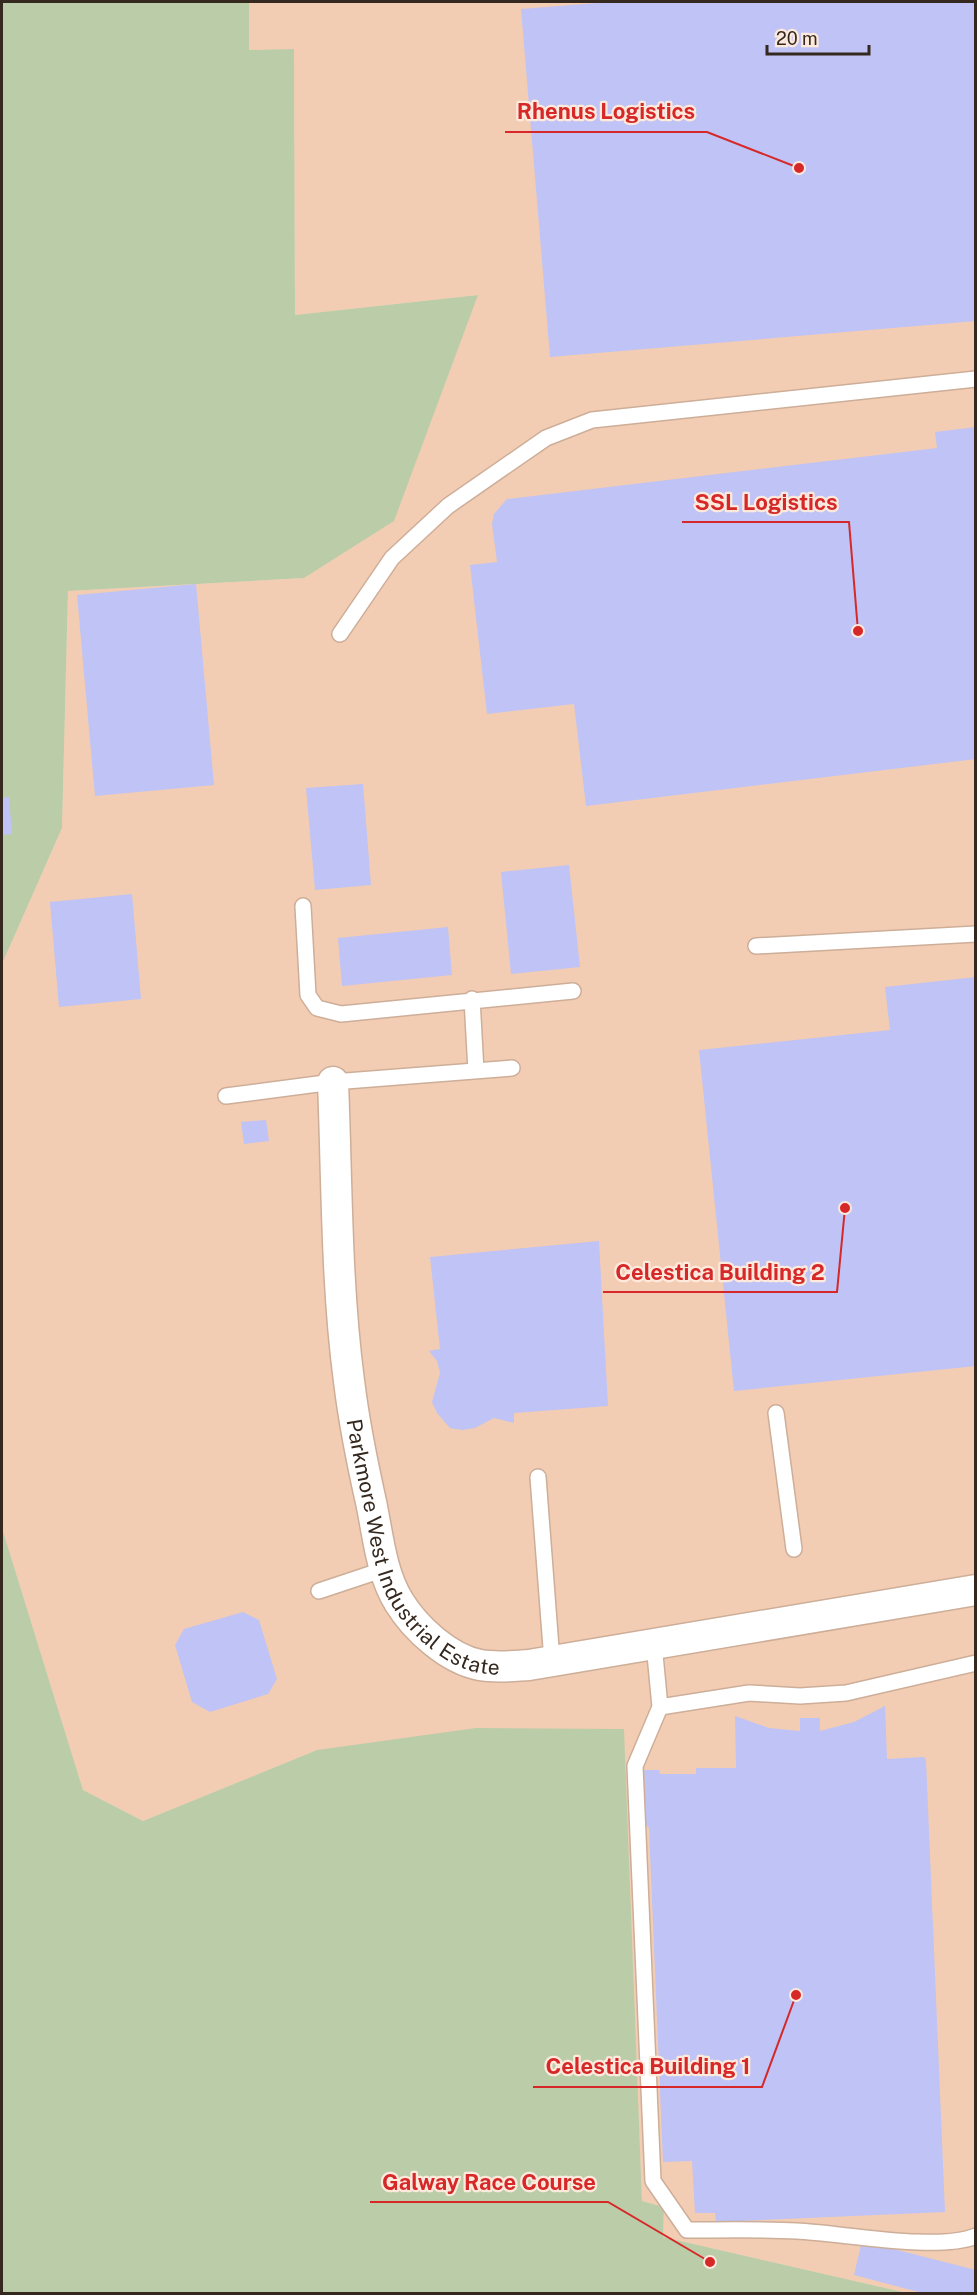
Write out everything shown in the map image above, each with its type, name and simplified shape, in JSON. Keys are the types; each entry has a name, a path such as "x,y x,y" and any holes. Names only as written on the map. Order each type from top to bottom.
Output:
{"street":[{"name":"Parkmore West Industrial Estate","path":"333,1082 341,1287 348,1381 385,1569 398,1600 411,1620 454,1654 477,1665 500,1668 552,1662 975,1590"}],"lane":[{"path":"340,634 392,558 448,506 546,438 592,420 975,380"},
{"path":"303,906 308,994 317,1008 341,1014 573,990"},
{"path":"756,946 975,934"},
{"path":"472,999 476,1071"},
{"path":"226,1096 333,1082 512,1068"},
{"path":"776,1413 794,1549"},
{"path":"538,1477 552,1662"},
{"path":"319,1591 385,1569"},
{"path":"654,1644 660,1707 635,1766 653,2181 687,2230 797,2231 923,2242 967,2240 975,2236"},
{"path":"660,1707 749,1693 800,1696 846,1693 975,1663"}],"shaded area":[{"path":"249,2 975,2 975,2293 907,2293 663,2237 664,2207 642,2201 632,1960 317,1750 143,1821 83,1790 2,1528 2,964 62,828 68,591 304,578 478,295 295,315 294,50 249,50"}],"green space":[{"path":"2,2 249,2 249,50 294,49 295,315 478,295 394,521 304,578 68,591 62,828 2,964"},
{"path":"2,1528 83,1790 143,1821 317,1750 476,1728 624,1729 642,2201 664,2207 663,2237 907,2293 2,2293"}],"building":[{"path":"610,2 976,2 976,321 550,357 521,9"},
{"path":"976,427 976,759 586,806 574,704 487,714 470,565 497,562 492,524 494,514 507,499 937,448 935,432"},
{"path":"196,584 214,785 95,796 77,595"},
{"path":"363,784 371,885 315,890 306,788"},
{"path":"9,797 12,834 2,835 2,798"},
{"path":"569,865 580,967 511,974 501,872"},
{"path":"132,894 141,999 59,1007 50,902"},
{"path":"448,927 452,975 342,986 338,938"},
{"path":"976,977 976,1366 734,1391 699,1050 890,1030 885,987"},
{"path":"266,1120 269,1141 244,1144 241,1122"},
{"path":"599,1241 608,1406 514,1413 514,1423 494,1418 475,1428 462,1430 450,1428 437,1413 432,1402 440,1373 437,1361 429,1351 440,1349 430,1257"},
{"path":"243,1612 259,1620 277,1679 268,1694 210,1712 192,1702 175,1645 184,1629"},
{"path":"885,1706 887,1759 924,1757 926,1760 945,2212 716,2222 715,2213 695,2213 692,2161 663,2162 649,1828 646,1825 644,1770 659,1770 660,1774 696,1774 696,1768 736,1768 735,1716 769,1728 800,1731 800,1718 820,1718 820,1731 854,1722"},
{"path":"862,2241 976,2270 976,2294 926,2294 854,2275"}],"place":[{"name":"Rhenus Logistics","path":"799,168"},
{"name":"SSL Logistics","path":"858,631"},
{"name":"Celestica Building 2","path":"845,1208"},
{"name":"Celestica Building 1","path":"796,1995"},
{"name":"Galway Race Course","path":"710,2262"}]}
